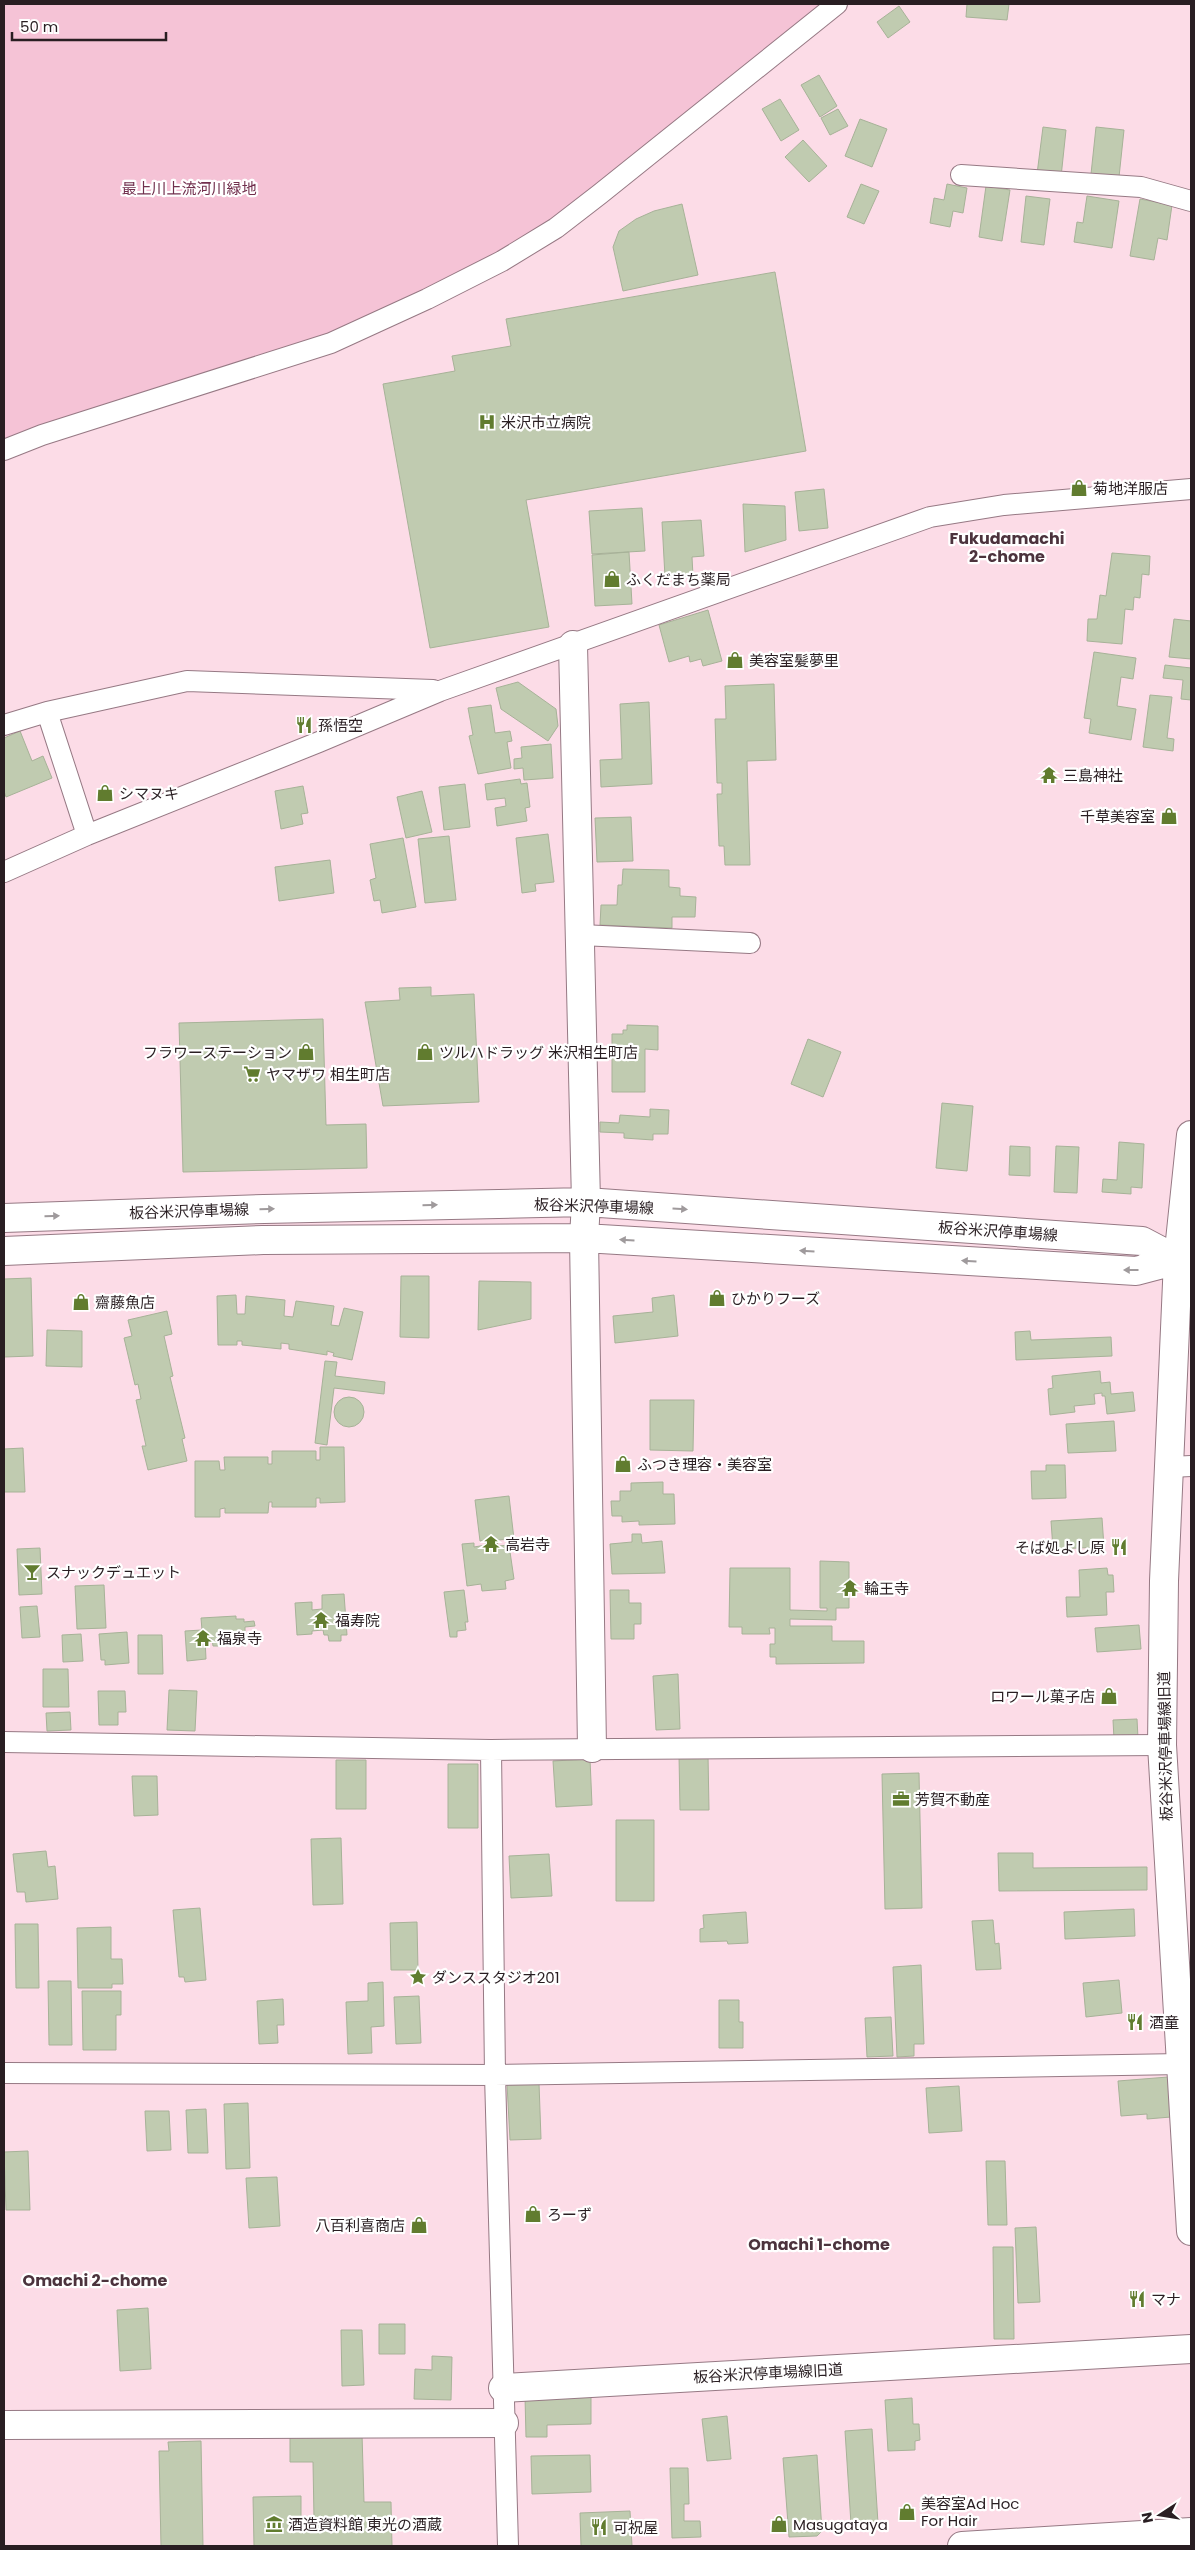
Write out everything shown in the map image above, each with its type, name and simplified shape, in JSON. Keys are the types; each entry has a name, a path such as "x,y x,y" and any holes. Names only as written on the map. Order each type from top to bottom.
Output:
{"street":[{"path":"4,450 42,435 331,343 420,303 502,261 556,228 593,200 837,4"},
{"path":"961,175 1141,186 1191,201"},
{"path":"4,872 87,835 318,742 440,690 573,645 620,626 930,517 1004,505 1191,489"},
{"path":"573,645 586,1202 584,1238 592,1748"},
{"path":"4,725 47,712 187,680 440,690"},
{"path":"47,712 87,835"},
{"path":"581,935 750,943"},
{"path":"1178,1260 1191,1135"},
{"name":"板谷米沢停車場線","path":"4,1218 264,1209 586,1202 1142,1241 1178,1260"},
{"name":"板谷米沢停車場線","path":"4,1251 264,1240 584,1238 1136,1271 1178,1260"},
{"name":"板谷米沢停車場線旧道","path":"1178,1260 1181,1467 1164,1582 1162,1745 1191,2231"},
{"path":"4,1742 491,1750 1162,1745"},
{"path":"491,1750 496,2075 508,2546"},
{"path":"4,2074 496,2075 1182,2064"},
{"name":"板谷米沢停車場線旧道","path":"503,2388 1191,2349"},
{"path":"4,2425 504,2422"},
{"path":"962,2546 1191,2532"}],"green space":[{"name":"最上川上流河川緑地","path":"4,4 826,4 554,221 464,274 329,338 4,445"}],"building":[{"path":"967,4 1009,4 1007,20 966,17"},
{"path":"899,6 910,22 888,38 877,22"},
{"path":"819,75 837,106 820,117 801,85"},
{"path":"780,99 799,130 781,141 762,109"},
{"path":"838,109 848,126 830,135 821,118"},
{"path":"860,119 887,129 872,167 845,156"},
{"path":"1043,127 1066,130 1061,177 1037,174"},
{"path":"1096,127 1124,130 1119,177 1091,174"},
{"path":"803,140 827,166 809,182 785,157"},
{"path":"861,184 879,191 864,224 847,217"},
{"path":"947,184 967,188 963,213 953,211 950,227 930,223 934,198 944,200"},
{"path":"986,186 1010,190 1002,241 979,237"},
{"path":"1026,196 1050,199 1044,245 1021,242"},
{"path":"1087,196 1119,201 1112,248 1074,242 1077,222 1083,223"},
{"path":"1140,199 1172,205 1167,240 1158,238 1154,260 1130,256"},
{"path":"682,204 698,275 623,291 613,247 619,231 636,219 654,211"},
{"path":"775,272 806,451 526,500 549,627 430,648 383,384 455,371 452,356 511,346 506,319"},
{"path":"824,489 828,528 799,531 795,492"},
{"path":"743,504 785,506 786,540 745,552"},
{"path":"642,508 645,551 592,554 589,511"},
{"path":"701,520 704,556 692,557 693,576 665,577 662,522"},
{"name":"ふくだまち薬局","path":"629,552 632,604 595,606 592,555"},
{"path":"1112,553 1150,556 1149,575 1142,574 1140,598 1134,597 1133,610 1125,609 1122,644 1087,641 1088,619 1097,619 1100,595 1106,596"},
{"path":"708,610 722,661 703,666 701,659 690,662 689,656 669,662 659,625"},
{"path":"1174,619 1191,621 1191,659 1169,657"},
{"path":"1094,652 1136,658 1133,679 1121,677 1117,706 1136,709 1131,740 1089,733 1091,719 1084,718"},
{"path":"1165,665 1191,668 1191,700 1181,699 1183,680 1163,678"},
{"path":"518,682 556,709 558,726 548,741 501,709 496,688"},
{"path":"774,684 776,760 747,761 750,865 725,865 724,846 719,846 717,794 722,794 722,783 717,783 715,719 726,719 725,686"},
{"path":"1150,695 1172,697 1167,738 1174,739 1173,751 1143,747"},
{"path":"649,702 652,784 601,787 600,760 622,759 620,704"},
{"path":"491,705 495,733 510,731 512,741 507,742 511,768 478,774 469,736 473,735 468,708"},
{"path":"20,731 32,761 43,756 52,778 6,797 4,791 4,738"},
{"path":"551,744 553,778 524,780 523,768 514,769 514,759 522,758 521,747"},
{"path":"520,779 521,784 527,783 530,807 525,808 527,821 497,826 495,808 506,806 505,798 487,800 485,784"},
{"path":"465,784 470,827 444,830 439,787"},
{"path":"303,786 308,813 301,814 303,824 281,829 275,791"},
{"path":"422,791 432,832 406,838 397,797"},
{"path":"631,817 633,861 597,862 595,818"},
{"path":"548,834 554,882 535,884 536,891 522,893 516,838"},
{"path":"449,836 456,900 425,903 418,839"},
{"path":"403,838 416,907 382,913 380,900 374,901 370,880 376,878 370,844"},
{"path":"330,860 334,893 279,901 275,867"},
{"path":"623,869 669,870 669,887 680,888 680,896 696,897 695,917 672,917 672,928 600,925 601,905 617,905 618,885 622,885"},
{"name":"ツルハドラッグ 米沢相生町店","path":"431,987 431,996 474,994 479,1102 383,1106 365,1002 400,1000 399,988"},
{"name":"ヤマザワ 相生町店","path":"323,1019 326,1125 366,1124 367,1168 183,1172 179,1023"},
{"path":"627,1025 658,1026 658,1050 645,1049 645,1092 612,1092 612,1034 623,1034 623,1030 627,1030"},
{"path":"808,1039 841,1052 823,1097 791,1084"},
{"path":"942,1103 973,1106 967,1171 936,1168"},
{"path":"650,1109 669,1110 668,1134 653,1134 653,1140 624,1138 624,1133 600,1132 600,1122 619,1123 620,1115 650,1117"},
{"path":"1119,1142 1144,1144 1142,1188 1131,1187 1131,1194 1102,1192 1103,1179 1117,1180"},
{"path":"1010,1146 1030,1147 1030,1176 1009,1175"},
{"path":"1056,1146 1079,1147 1077,1193 1054,1192"},
{"path":"401,1276 429,1276 429,1338 400,1337"},
{"path":"31,1278 33,1356 4,1357 4,1279"},
{"path":"479,1281 531,1282 531,1319 478,1330"},
{"path":"236,1295 237,1314 245,1314 246,1296 285,1300 284,1316 293,1317 296,1301 334,1306 331,1325 339,1326 344,1308 363,1312 352,1360 333,1356 334,1353 327,1351 327,1355 289,1349 289,1344 281,1343 281,1349 242,1345 242,1341 237,1341 237,1345 218,1345 217,1296"},
{"path":"674,1295 678,1336 615,1343 613,1316 653,1312 652,1298"},
{"path":"167,1311 172,1334 164,1336 173,1376 170,1377 185,1438 182,1439 187,1461 148,1470 142,1446 146,1446 136,1400 141,1399 138,1384 135,1385 124,1338 132,1336 128,1320"},
{"path":"47,1330 82,1331 82,1367 46,1366"},
{"path":"1030,1331 1031,1340 1111,1337 1112,1356 1016,1360 1015,1332"},
{"path":"325,1361 337,1362 335,1376 385,1382 384,1394 334,1388 327,1445 315,1443"},
{"path":"1100,1371 1101,1383 1110,1382 1111,1394 1133,1392 1135,1411 1107,1414 1105,1396 1102,1396 1102,1393 1094,1394 1095,1404 1074,1406 1075,1412 1050,1415 1048,1389 1053,1388 1052,1376"},
{"path":"349,1397 360,1401 364,1412 360,1423 349,1427 338,1423 334,1412 338,1401"},
{"path":"650,1400 694,1400 693,1451 650,1450"},
{"path":"1114,1421 1116,1451 1068,1453 1066,1424"},
{"path":"320,1447 344,1447 345,1502 320,1503 320,1498 316,1498 316,1507 272,1507 272,1502 269,1502 268,1513 225,1513 225,1508 220,1509 220,1517 195,1517 195,1461 219,1461 220,1470 225,1470 224,1457 268,1457 268,1464 272,1464 272,1451 316,1451 316,1460 320,1460"},
{"path":"23,1448 25,1492 4,1492 4,1449"},
{"path":"1046,1465 1065,1465 1066,1498 1032,1499 1031,1471 1046,1471"},
{"path":"663,1482 663,1494 674,1494 675,1524 639,1525 639,1521 622,1522 622,1516 612,1516 611,1501 620,1501 620,1491 631,1491 631,1483"},
{"name":"高岩寺","path":"509,1496 514,1539 497,1540 498,1546 509,1545 514,1579 505,1581 506,1589 482,1591 481,1584 467,1586 462,1544 474,1543 474,1547 486,1545 485,1540 480,1541 475,1500"},
{"path":"1102,1518 1104,1547 1053,1549 1051,1521"},
{"path":"632,1534 641,1534 642,1543 662,1541 665,1573 612,1574 610,1544 632,1542"},
{"path":"40,1548 42,1594 19,1595 17,1549"},
{"path":"820,1561 849,1562 849,1608 836,1608 836,1620 790,1619 790,1626 832,1626 832,1641 864,1641 864,1663 776,1664 776,1657 770,1657 770,1644 775,1644 775,1628 769,1628 770,1634 742,1634 742,1627 729,1627 730,1568 790,1568 790,1610 827,1611 827,1608 820,1608"},
{"path":"1107,1568 1108,1575 1113,1575 1114,1592 1106,1592 1107,1615 1067,1617 1066,1597 1080,1597 1079,1570"},
{"path":"104,1585 106,1628 77,1629 75,1586"},
{"path":"464,1590 468,1622 465,1622 466,1630 457,1631 457,1637 450,1637 444,1592"},
{"path":"610,1590 629,1590 629,1603 641,1603 641,1624 634,1624 634,1639 611,1639"},
{"name":"福寿院","path":"344,1594 347,1635 341,1635 341,1641 329,1641 328,1635 324,1635 323,1630 312,1631 312,1634 297,1635 295,1603 312,1602 312,1610 322,1609 322,1595"},
{"path":"37,1606 40,1637 22,1638 20,1607"},
{"name":"福泉寺","path":"236,1616 236,1619 244,1619 244,1622 254,1621 255,1626 245,1627 245,1631 238,1631 238,1637 221,1638 222,1646 213,1646 212,1639 205,1639 206,1659 187,1661 185,1631 202,1630 201,1618"},
{"path":"1139,1625 1141,1649 1097,1652 1095,1628"},
{"path":"127,1632 129,1663 105,1665 105,1660 101,1660 99,1634"},
{"path":"81,1634 83,1661 63,1662 62,1635"},
{"path":"138,1635 162,1635 163,1674 138,1674"},
{"path":"43,1669 68,1669 69,1707 43,1707"},
{"path":"678,1674 680,1729 656,1730 653,1676"},
{"path":"169,1690 197,1691 195,1731 167,1730"},
{"path":"98,1691 125,1691 126,1712 118,1712 118,1725 99,1725"},
{"path":"70,1712 71,1730 47,1731 46,1713"},
{"path":"1137,1719 1138,1738 1114,1739 1113,1720"},
{"path":"679,1755 708,1755 709,1810 680,1810"},
{"path":"590,1759 592,1805 556,1807 553,1761"},
{"path":"336,1760 366,1760 366,1809 336,1809"},
{"path":"448,1764 478,1764 478,1828 448,1828"},
{"path":"919,1773 922,1908 885,1909 882,1774"},
{"path":"132,1776 157,1776 158,1815 134,1816"},
{"path":"616,1820 654,1820 654,1901 616,1901"},
{"path":"341,1838 343,1904 313,1905 311,1839"},
{"path":"46,1851 48,1867 55,1866 58,1899 26,1902 25,1892 17,1892 13,1854"},
{"path":"998,1853 1033,1853 1033,1868 1147,1867 1147,1890 999,1891"},
{"path":"549,1854 552,1896 511,1898 509,1856"},
{"path":"200,1908 206,1980 185,1982 184,1977 179,1977 173,1910"},
{"path":"1134,1909 1135,1936 1065,1939 1064,1912"},
{"path":"746,1912 748,1943 728,1944 727,1941 700,1942 700,1929 704,1928 703,1915"},
{"path":"993,1920 995,1944 999,1943 1001,1969 976,1970 972,1921"},
{"path":"417,1922 418,1970 391,1970 390,1923"},
{"path":"15,1924 38,1924 39,1988 16,1988"},
{"path":"111,1927 111,1959 122,1959 123,1984 112,1984 112,1988 78,1988 77,1928"},
{"path":"921,1965 924,2044 914,2044 914,2056 897,2057 893,1967"},
{"path":"1119,1980 1122,2013 1086,2017 1083,1983"},
{"path":"48,1981 71,1981 72,2045 49,2045"},
{"path":"383,1982 384,2026 371,2027 372,2053 348,2054 346,2002 368,2001 368,1983"},
{"path":"82,1991 121,1991 121,2015 116,2015 116,2050 83,2050"},
{"path":"419,1996 421,2043 396,2044 394,1997"},
{"path":"283,1999 284,2025 277,2025 278,2043 259,2044 257,2001"},
{"path":"719,2000 739,2000 739,2022 743,2022 743,2048 719,2048"},
{"path":"891,2017 893,2056 867,2057 865,2018"},
{"path":"1168,2077 1171,2117 1147,2119 1147,2114 1121,2116 1118,2081"},
{"path":"539,2083 541,2139 510,2140 507,2084"},
{"path":"959,2086 962,2131 929,2133 926,2088"},
{"path":"248,2103 250,2168 226,2169 224,2104"},
{"path":"206,2109 208,2153 188,2153 186,2110"},
{"path":"145,2111 169,2111 171,2150 147,2151"},
{"path":"28,2151 30,2210 6,2210 4,2152"},
{"path":"986,2161 1005,2161 1007,2225 988,2225"},
{"path":"277,2177 280,2226 249,2228 246,2178"},
{"path":"1036,2227 1040,2302 1018,2303 1015,2228"},
{"path":"993,2247 1013,2247 1014,2339 994,2339"},
{"path":"148,2308 151,2369 120,2371 117,2310"},
{"path":"379,2324 405,2324 405,2354 379,2354"},
{"path":"341,2330 362,2330 364,2385 342,2386"},
{"path":"432,2356 452,2357 451,2400 414,2399 415,2369 432,2370"},
{"path":"591,2396 591,2424 547,2425 547,2437 526,2437 525,2397"},
{"path":"912,2398 913,2424 919,2424 920,2440 915,2441 915,2450 888,2451 885,2400"},
{"path":"727,2416 731,2459 707,2461 702,2419"},
{"path":"872,2429 878,2523 851,2524 845,2431"},
{"path":"362,2434 364,2502 391,2502 392,2546 254,2546 253,2497 301,2496 301,2519 314,2519 313,2462 290,2462 290,2435"},
{"path":"201,2441 203,2546 161,2546 159,2451 169,2451 168,2442"},
{"path":"590,2455 591,2492 532,2494 531,2456"},
{"path":"817,2455 822,2531 817,2536 789,2537 783,2458"},
{"path":"670,2468 688,2468 689,2504 684,2504 684,2521 700,2521 701,2537 672,2538"},
{"path":"630,2511 632,2546 581,2546 580,2513"}],"place":[{"name":"米沢市立病院","path":"487,422"},
{"name":"菊地洋服店","path":"1079,488"},
{"name":"ふくだまち薬局","path":"612,579"},
{"name":"美容室髪夢里","path":"735,660"},
{"name":"孫悟空","path":"304,725"},
{"name":"三島神社","path":"1049,775"},
{"name":"シマヌキ","path":"105,793"},
{"name":"千草美容室","path":"1169,816"},
{"name":"フラワーステーション","path":"306,1052"},
{"name":"ツルハドラッグ 米沢相生町店","path":"425,1052"},
{"name":"ヤマザワ 相生町店","path":"252,1074"},
{"name":"ひかりフーズ","path":"717,1298"},
{"name":"齋藤魚店","path":"81,1302"},
{"name":"ふつき理容・美容室","path":"623,1464"},
{"name":"高岩寺","path":"491,1544"},
{"name":"そば処よし原","path":"1119,1547"},
{"name":"スナックデュエット","path":"32,1572"},
{"name":"輪王寺","path":"850,1588"},
{"name":"福寿院","path":"321,1620"},
{"name":"福泉寺","path":"203,1638"},
{"name":"ロワール菓子店","path":"1109,1696"},
{"name":"芳賀不動産","path":"901,1799"},
{"name":"ダンススタジオ201","path":"418,1977"},
{"name":"酒童","path":"1135,2022"},
{"name":"ろーず","path":"533,2214"},
{"name":"八百利喜商店","path":"419,2225"},
{"name":"マナ","path":"1137,2299"},
{"name":"美容室Ad Hoc For Hair","path":"907,2512"},
{"name":"酒造資料館 東光の酒蔵","path":"274,2524"},
{"name":"Masugataya","path":"779,2524"},
{"name":"可祝屋","path":"599,2527"}],"district":[{"name":"Fukudamachi 2-chome","path":"1007,547"},
{"name":"Omachi 1-chome","path":"819,2244"},
{"name":"Omachi 2-chome","path":"95,2280"}]}
